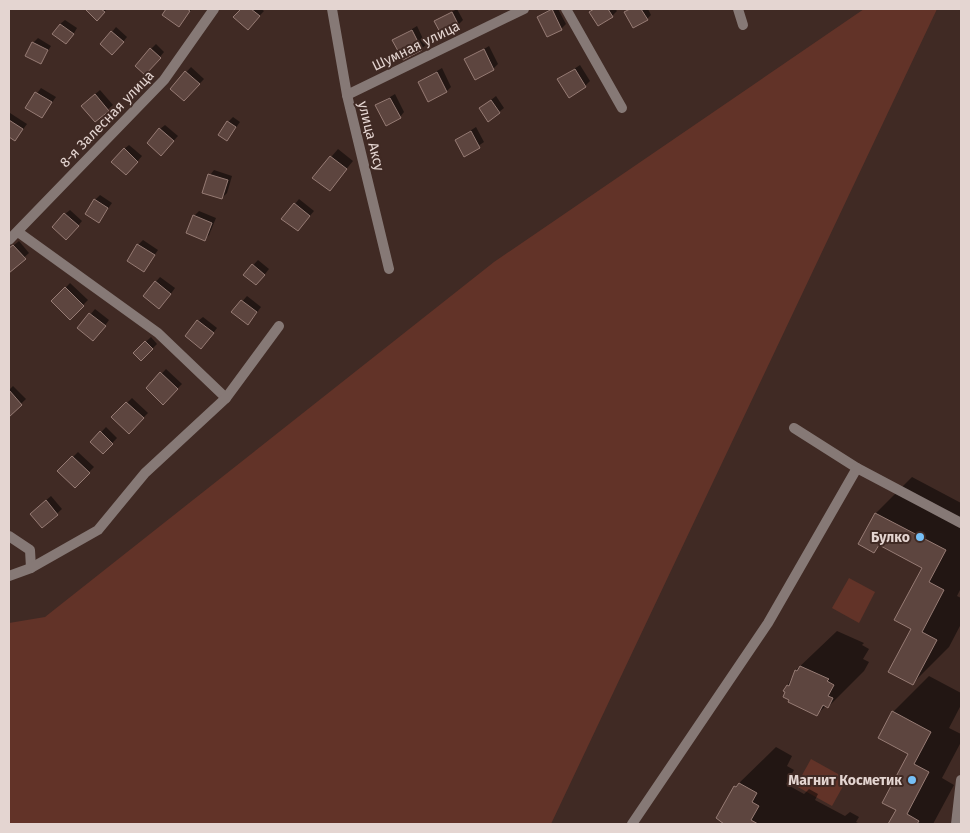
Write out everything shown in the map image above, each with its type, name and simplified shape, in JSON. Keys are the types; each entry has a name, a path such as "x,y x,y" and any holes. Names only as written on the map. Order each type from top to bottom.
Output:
{"street":[{"name":"8-я Залесная улица","path":"9,240 164,80 214,9"},
{"name":"улица Аксу","path":"332,9 347,95 389,269"},
{"name":"Шумная улица","path":"347,95 524,9"},
{"path":"566,9 622,108"},
{"path":"738,9 743,25"},
{"path":"18,232 158,333 226,398"},
{"path":"9,576 31,568 98,530 145,473 226,398 279,326"},
{"path":"794,428 857,468 961,523"},
{"path":"632,824 768,623 857,468"},
{"path":"9,536 30,550 31,568"},
{"path":"956,824 961,780"}],"shaded area":[{"path":"864,9 937,9 551,824 9,824 9,623 45,617 494,262"},
{"path":"849,578 875,592 859,623 832,608"},
{"path":"811,759 847,779 832,806 796,786"}],"building":[{"path":"85,9 101,9 105,12 97,21"},
{"path":"166,9 187,9 190,11 179,27 162,15"},
{"path":"241,9 251,9 260,16 248,30 233,17"},
{"path":"552,9 562,30 547,37 537,17"},
{"path":"594,9 608,9 613,17 598,26 589,12"},
{"path":"630,9 641,9 648,20 633,28 624,12"},
{"path":"452,12 459,26 441,34 434,21"},
{"path":"60,24 74,34 66,44 52,34"},
{"path":"412,30 422,50 403,60 392,40"},
{"path":"111,31 124,42 112,55 100,44"},
{"path":"32,42 48,50 41,64 25,56"},
{"path":"150,48 161,58 145,75 135,66"},
{"path":"484,49 494,70 475,80 464,59"},
{"path":"575,69 586,87 569,98 557,79"},
{"path":"185,71 200,84 184,101 170,89"},
{"path":"437,72 447,92 428,102 418,82"},
{"path":"35,92 52,102 42,118 25,108"},
{"path":"95,94 109,111 95,122 81,106"},
{"path":"390,98 401,118 386,126 375,105"},
{"path":"491,100 500,113 488,122 479,108"},
{"path":"9,120 23,129 15,141 9,137"},
{"path":"227,121 236,127 227,141 218,135"},
{"path":"159,128 174,141 161,156 147,143"},
{"path":"471,131 480,148 464,157 455,140"},
{"path":"124,148 138,162 126,175 111,162"},
{"path":"330,156 347,169 330,191 312,178"},
{"path":"208,174 228,180 222,199 202,193"},
{"path":"94,199 108,208 99,223 85,214"},
{"path":"294,203 310,216 298,231 281,219"},
{"path":"64,213 79,226 66,240 52,227"},
{"path":"193,215 212,223 205,241 186,233"},
{"path":"137,244 155,255 144,272 127,261"},
{"path":"13,245 26,259 9,273 9,248"},
{"path":"252,264 265,275 256,285 243,275"},
{"path":"155,281 171,294 159,309 143,296"},
{"path":"65,287 84,306 70,320 51,301"},
{"path":"241,300 257,312 248,325 231,312"},
{"path":"89,313 106,326 93,341 77,328"},
{"path":"197,320 214,333 201,349 185,336"},
{"path":"145,341 153,349 141,361 133,353"},
{"path":"160,372 178,389 163,405 146,388"},
{"path":"9,390 22,405 9,417"},
{"path":"126,402 144,418 129,434 111,417"},
{"path":"100,431 113,444 103,454 90,442"},
{"path":"72,456 90,473 75,488 57,471"},
{"path":"46,500 58,515 42,528 30,514"},
{"path":"875,513 946,550 929,582 944,590 922,632 937,640 913,685 888,672 911,629 894,620 922,568 879,545 874,553 858,544"},
{"path":"800,666 829,679 827,681 834,685 828,696 833,698 828,708 823,705 817,716 788,702 789,700 783,697 785,692 783,691 787,685 789,686 795,670 797,671"},
{"path":"892,711 931,732 914,764 929,772 907,814 919,821 917,824 888,824 896,810 882,803 908,754 878,738"},
{"path":"739,783 757,793 752,802 759,806 751,820 758,824 724,824 716,818 734,786 736,787"}],"place":[{"name":"Булко","path":"920,537"},
{"name":"Магнит Косметик","path":"912,780"}]}
